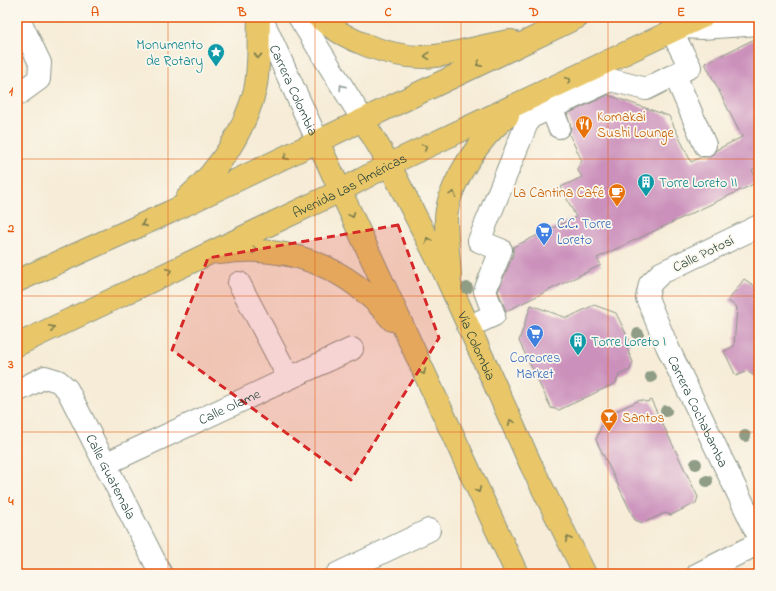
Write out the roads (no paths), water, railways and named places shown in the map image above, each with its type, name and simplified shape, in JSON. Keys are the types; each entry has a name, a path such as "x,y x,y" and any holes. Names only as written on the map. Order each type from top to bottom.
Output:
{"main road":[{"path":"170,212 204,184 230,149 244,120 255,90 260,17"},
{"path":"318,17 353,40 397,54 423,57 534,38"},
{"path":"17,281 170,212 578,17"},
{"name":"Avenida Las Américas","path":"17,345 340,191 389,164 549,109 677,29 702,17"},
{"path":"450,288 446,217 452,196 468,160 492,129 549,109"},
{"name":"Vía Colombia","path":"363,120 389,164 444,272 531,466 585,574"},
{"path":"318,142 517,574"},
{"path":"202,256 241,250 294,254 332,271 357,285 379,304 409,342"}],"street":[{"path":"17,95 39,78 40,63 18,17"},
{"name":"Carrera Colombia","path":"260,17 318,142"},
{"path":"299,17 363,120"},
{"name":"Avenida Las Américas","path":"677,29 759,24"},
{"path":"468,327 494,315 485,291 501,250 479,241 529,118 611,80 646,90 690,67 677,29"},
{"path":"675,75 705,145"},
{"name":"Calle Potosí","path":"650,284 661,273 759,226"},
{"path":"239,283 289,378"},
{"name":"Carrera Cochabamba","path":"650,284 646,298 759,537"},
{"name":"Calle Olame","path":"105,464 352,349"},
{"name":"Calle Guatemala","path":"17,391 45,377 58,381 67,389 161,574"},
{"path":"337,574 429,530"},
{"path":"698,574 759,543"}],"place":[{"name":"Monumento de Rotary","path":"216,67"},
{"name":"Komakai Sushi Lounge","path":"584,139"},
{"name":"Torre Loreto II","path":"646,197"},
{"name":"La Cantina Café","path":"617,207"},
{"name":"C.C. Torre Loreto","path":"544,246"},
{"name":"Corcores Market","path":"535,348"},
{"name":"Torre Loreto I","path":"578,356"},
{"name":"Santos","path":"609,432"}]}
